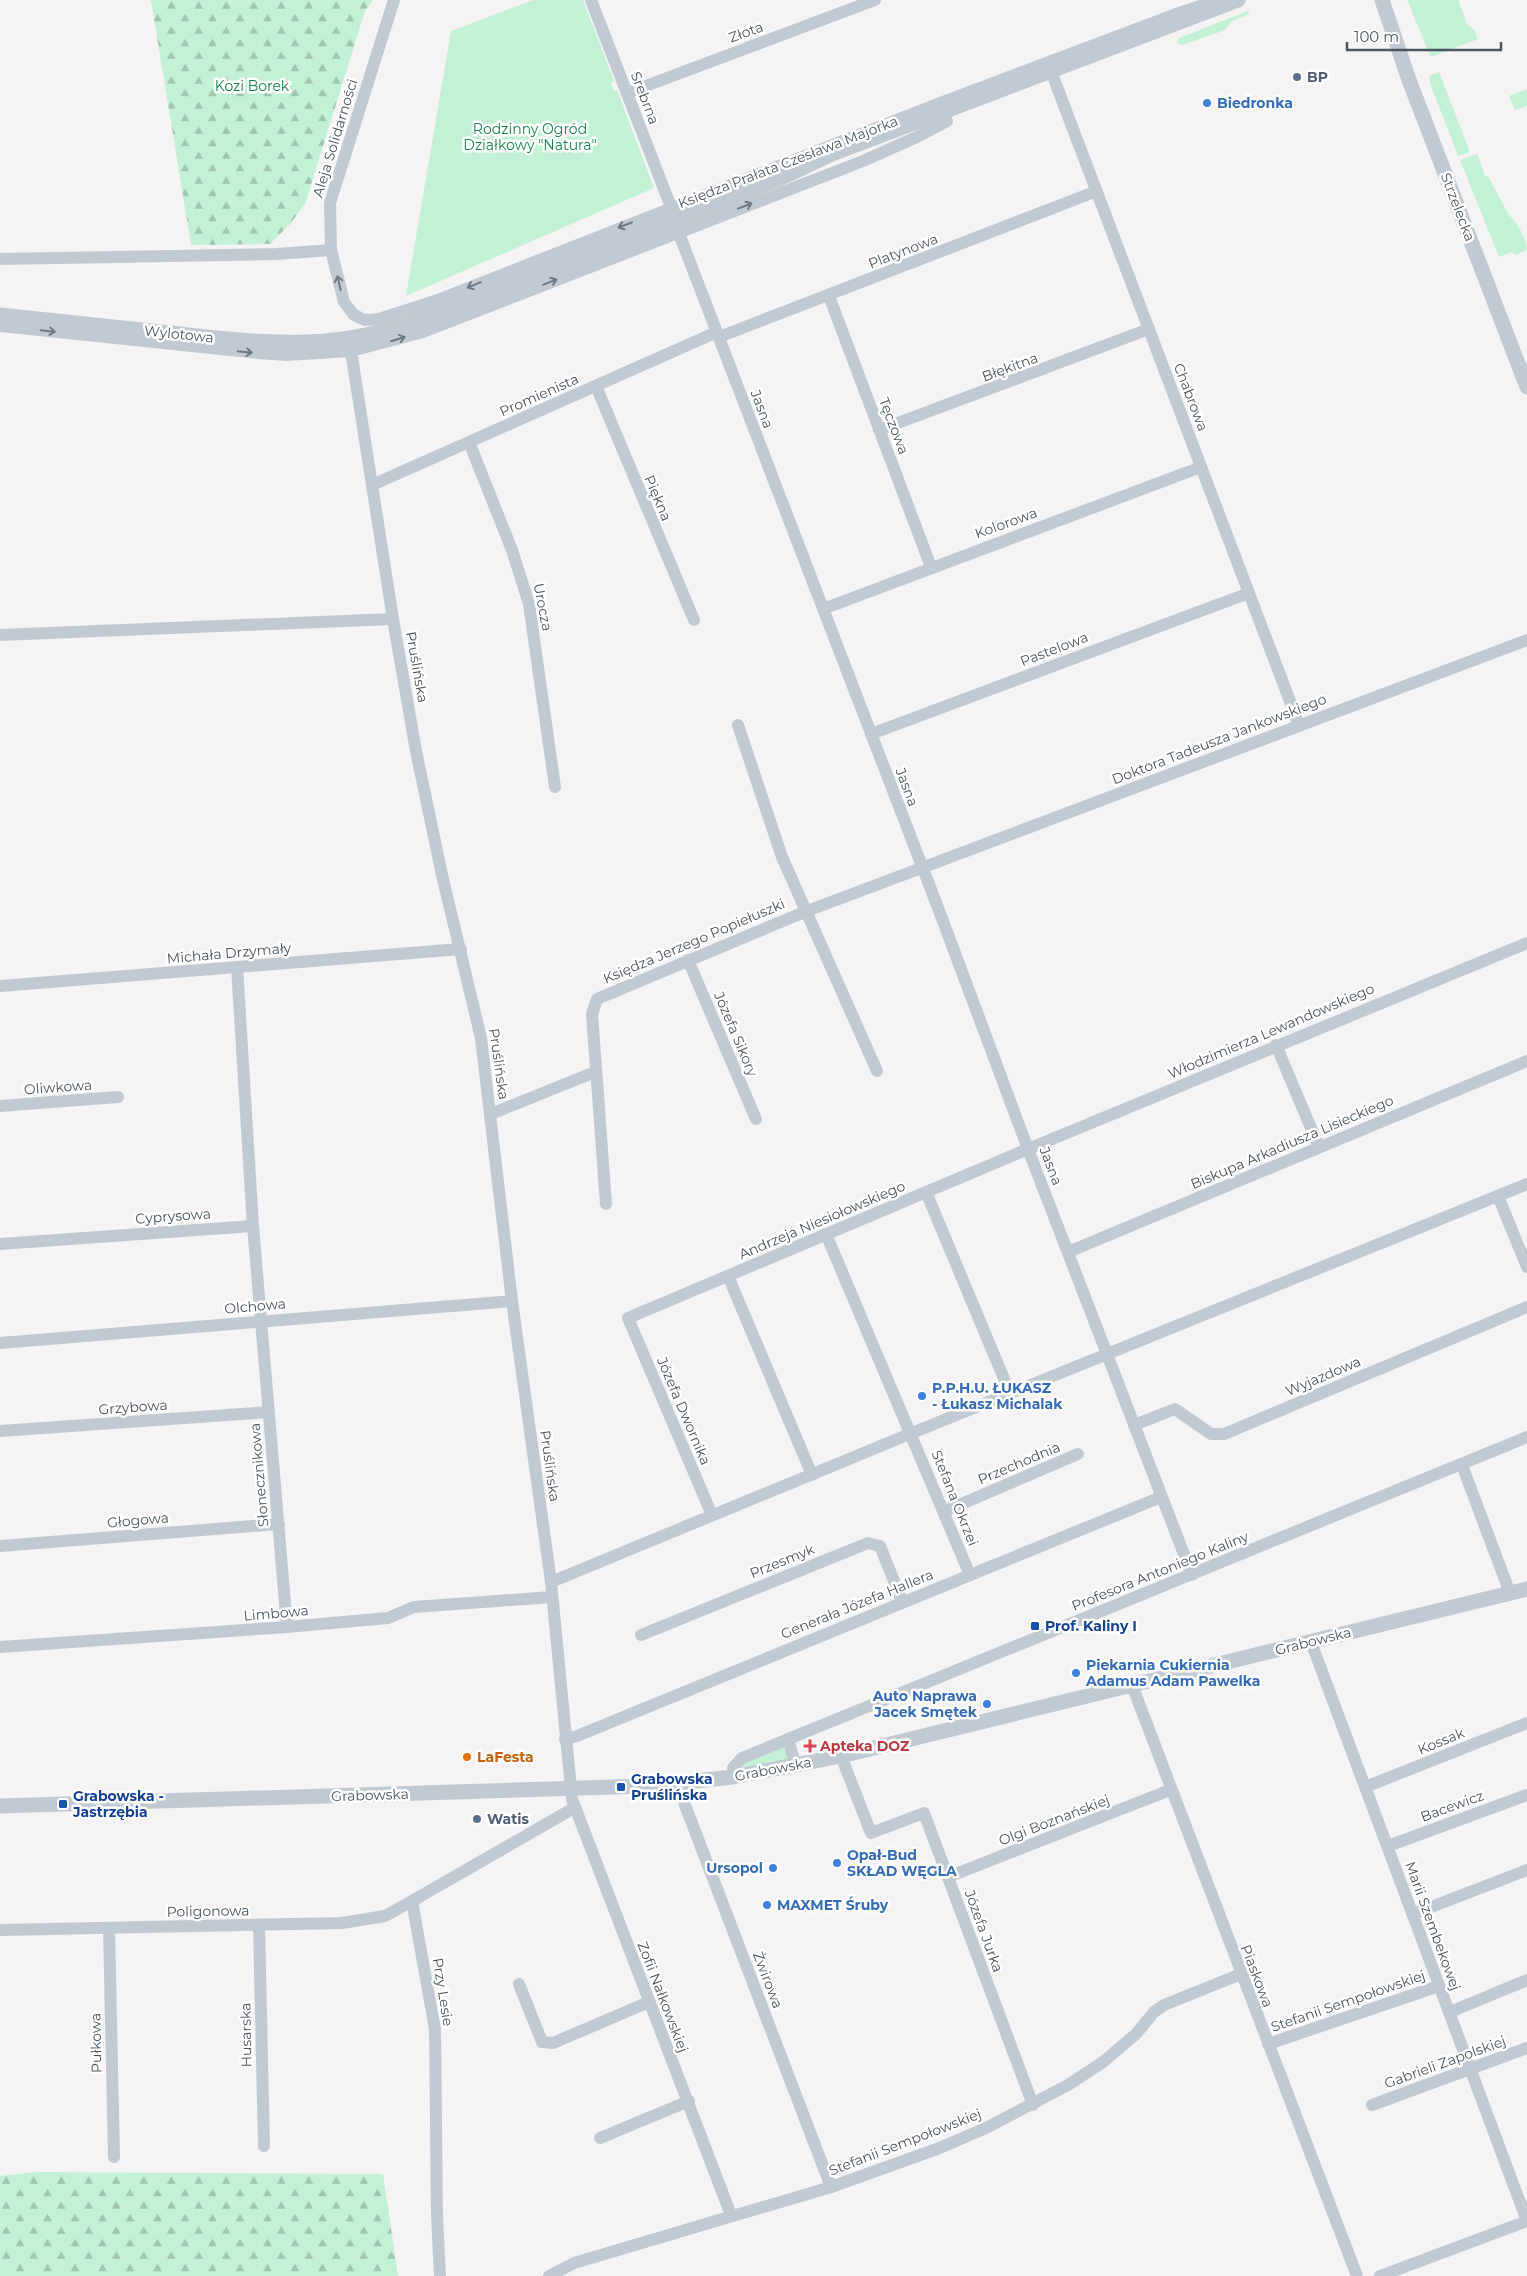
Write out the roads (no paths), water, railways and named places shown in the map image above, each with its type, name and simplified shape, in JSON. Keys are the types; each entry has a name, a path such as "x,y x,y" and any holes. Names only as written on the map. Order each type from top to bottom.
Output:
{"street":[{"name":"Aleja Solidarności","path":"353,314 344,302 331,250 330,202 394,0"},
{"name":"Srebrna","path":"591,0 671,208"},
{"name":"Złota","path":"627,93 875,0"},
{"name":"Księdza Prałata Czesława Majorka","path":"353,314 365,320 371,320 399,314 690,200 1176,14 1223,0"},
{"name":"Księdza Prałata Czesława Majorka","path":"779,179 804,172 947,120 1210,20 1239,0"},
{"name":"Księdza Prałata Czesława Majorka","path":"358,338 413,322 779,179 832,154 1239,0"},
{"name":"Strzelecka","path":"1374,0 1390,26"},
{"name":"Strzelecka","path":"1382,0 1390,26 1523,362 1527,387"},
{"name":"Chabrowa","path":"1054,79 1299,725"},
{"name":"Księdza Prałata Czesława Majorka","path":"351,352 423,332 678,231 890,150 947,120"},
{"name":"Platynowa","path":"718,334 828,296 1097,191"},
{"name":"Jasna","path":"678,231 1192,1576"},
{"path":"0,258 277,254 331,250"},
{"name":"Tęczowa","path":"828,296 931,567"},
{"name":"Wylotowa","path":"0,315 263,343 310,343 358,338"},
{"name":"Wylotowa","path":"0,326 259,353 286,355 351,352"},
{"name":"Błękitna","path":"880,430 1149,330"},
{"name":"Promienista","path":"372,485 718,334"},
{"name":"Pruślińska","path":"351,352 393,619 428,810 480,1038 491,1114 512,1301 551,1582 570,1788"},
{"name":"Piękna","path":"596,386 694,620"},
{"name":"Urocza","path":"468,442 512,550 529,604 555,787"},
{"name":"Kolorowa","path":"823,610 931,567 1201,467"},
{"name":"Pastelowa","path":"871,734 1249,592"},
{"path":"0,635 393,619"},
{"name":"Doktora Tadeusza Jankowskiego","path":"922,867 1527,640"},
{"path":"738,725 771,828 877,1071"},
{"name":"Księdza Jerzego Popiełuszki","path":"595,1072 592,1014 596,999 806,911 922,867"},
{"name":"Włodzimierza Lewandowskiego","path":"1028,1149 1527,943"},
{"name":"Michała Drzymały","path":"0,986 461,949"},
{"name":"Józefa Sikory","path":"688,960 756,1119"},
{"path":"237,967 252,1226 261,1321"},
{"path":"1276,1045 1319,1147"},
{"name":"Biskupa Arkadiusza Lisieckiego","path":"1068,1252 1527,1060"},
{"path":"491,1114 595,1072 606,1204"},
{"name":"Oliwkowa","path":"0,1106 118,1097"},
{"name":"Andrzeja Niesiołowskiego","path":"628,1318 1028,1149"},
{"path":"551,1582 1010,1393 1527,1184"},
{"path":"926,1192 1010,1393"},
{"path":"1498,1196 1527,1267"},
{"name":"Cyprysowa","path":"0,1244 252,1226"},
{"name":"Stefana Okrzei","path":"826,1234 912,1433 970,1575"},
{"path":"728,1276 812,1475"},
{"name":"Olchowa","path":"0,1343 512,1301"},
{"name":"Wyjazdowa","path":"1134,1425 1176,1409 1211,1434 1224,1434 1527,1307"},
{"name":"Józefa Dwornika","path":"628,1318 712,1515"},
{"name":"Słonecznikowa","path":"261,1321 287,1628"},
{"name":"Grzybowa","path":"0,1431 269,1412"},
{"name":"Profesora Antoniego Kaliny","path":"733,1777 734,1768 742,1758 1192,1576 1527,1437"},
{"name":"Przechodnia","path":"944,1511 1078,1454"},
{"path":"1462,1465 1510,1593"},
{"name":"Generała Józefa Hallera","path":"565,1739 577,1736 1161,1497"},
{"name":"Głogowa","path":"0,1546 279,1524"},
{"name":"Przesmyk","path":"641,1635 868,1543 880,1546 902,1602"},
{"name":"Grabowska","path":"0,1806 679,1784 733,1777 841,1756 1527,1589"},
{"name":"Limbowa","path":"0,1647 287,1628 388,1618 414,1606 552,1597"},
{"name":"Marii Szembekowej","path":"1312,1642 1527,2221"},
{"name":"Piaskowa","path":"1132,1685 1170,1790 1357,2276"},
{"name":"Kossak","path":"1365,1787 1527,1723"},
{"path":"788,1739 796,1766"},
{"name":"Józefa Jurka","path":"841,1756 871,1833 924,1813 1032,2105"},
{"name":"Żwirowa","path":"679,1784 685,1805 831,2187"},
{"name":"Zofii Nałkowskiej","path":"570,1788 574,1808 689,2101 731,2215"},
{"name":"Olgi Boznańskiej","path":"948,1877 1170,1790"},
{"name":"Bacewicz","path":"1388,1846 1527,1795"},
{"path":"412,1901 574,1808"},
{"path":"1413,1914 1527,1870"},
{"name":"Poligonowa","path":"0,1930 342,1922 385,1916 412,1901"},
{"name":"Przy Lesie","path":"412,1901 435,2029 437,2217 440,2276"},
{"name":"Husarska","path":"259,1924 264,2146"},
{"name":"Pułkowa","path":"109,1928 114,2157"},
{"name":"Stefanii Sempołowskiej","path":"549,2276 574,2263 731,2215 831,2187 937,2149 986,2128 1068,2085 1103,2062 1136,2034 1154,2012 1164,2005 1241,1974"},
{"path":"1450,2012 1527,1980"},
{"path":"519,1984 542,2042 547,2044 649,2002"},
{"name":"Stefanii Sempołowskiej","path":"1268,2044 1439,1986"},
{"name":"Gabrieli Zapolskiej","path":"1372,2105 1527,2048"},
{"path":"600,2138 689,2101"},
{"path":"1380,2276 1527,2221"}],"place":[{"name":"BP","path":"1297,77"},
{"name":"Biedronka","path":"1207,103"},
{"name":"P.P.H.U. ŁUKASZ - Łukasz Michalak","path":"922,1396"},
{"name":"Prof. Kaliny I","path":"1035,1626"},
{"name":"Piekarnia Cukiernia Adamus Adam Pawelka","path":"1076,1673"},
{"name":"Auto Naprawa Jacek Smętek","path":"987,1704"},
{"name":"Apteka DOZ","path":"810,1746"},
{"name":"LaFesta","path":"467,1757"},
{"name":"Grabowska Pruślińska","path":"621,1787"},
{"name":"Grabowska - Jastrzębia","path":"63,1804"},
{"name":"Watis","path":"477,1819"},
{"name":"Opał-Bud SKŁAD WĘGLA","path":"837,1863"},
{"name":"Ursopol","path":"773,1868"},
{"name":"MAXMET Śruby","path":"767,1905"}],"park label":[{"name":"Kozi Borek","path":"252,86"},
{"name":"Rodzinny Ogród Działkowy \"Natura\"","path":"530,138"}]}
